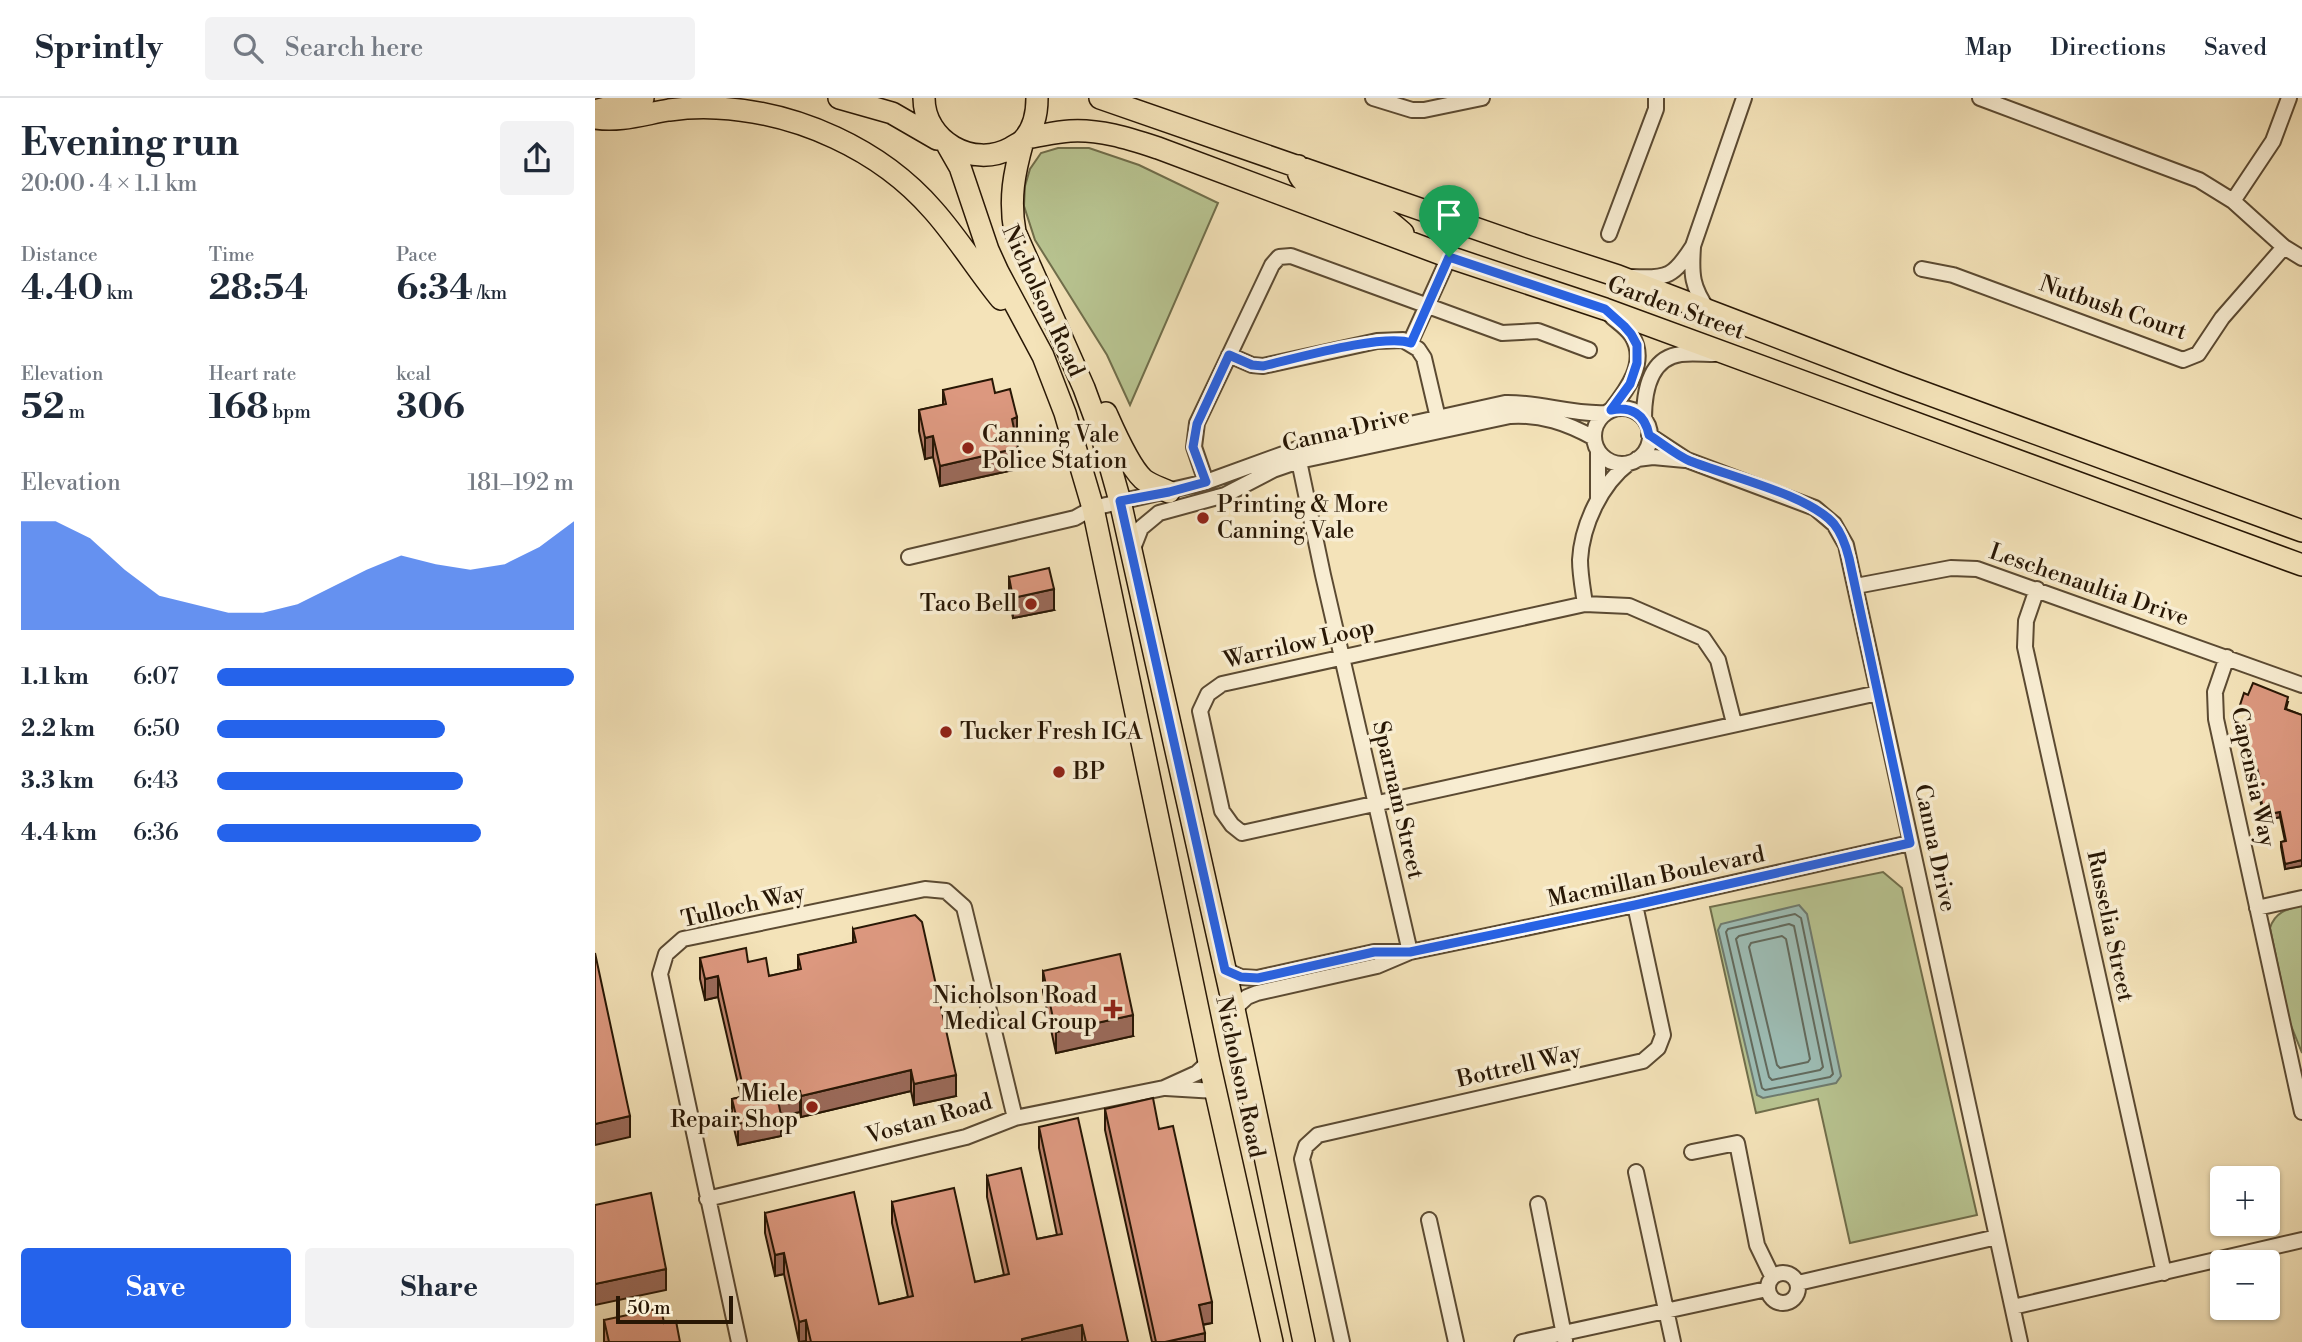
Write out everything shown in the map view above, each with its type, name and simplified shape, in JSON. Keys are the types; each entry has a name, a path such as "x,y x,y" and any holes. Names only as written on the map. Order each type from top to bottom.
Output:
{"main road":[{"path":"595,111 643,98"},
{"path":"839,98 892,113 946,144"},
{"name":"Nicholson Road","path":"924,98 927,119 960,167 988,250 1038,344 1065,413 1093,508 1209,1062 1272,1342"},
{"name":"Nicholson Road","path":"1037,98 1035,120 1024,139 1012,184 1011,211 1015,232 1059,327 1098,425 1120,501 1234,1009 1304,1342"},
{"name":"Garden Street","path":"1100,98 1618,276 2302,531"},
{"path":"595,118 611,121 671,109 716,108 783,118 835,137 905,183 933,210 989,285 1038,344"},
{"name":"Garden Street","path":"946,144 965,153 985,156 1005,151 1024,139 1070,131 1098,132 1159,148 1449,257 1605,309 2302,565"},
{"path":"1298,166 1300,179 1309,188 1380,215 1417,244"},
{"path":"1059,327 1080,350 1114,432 1138,474 1152,485 1169,492"},
{"path":"1985,415 2019,435 2080,463 2085,472 2081,484"}],"street":[{"path":"1373,98 1412,110 1424,110 1482,98"},
{"path":"1609,234 1656,109 1656,98"},
{"path":"1618,276 1663,277 1683,262 1693,246 1744,98"},
{"path":"1980,98 2199,180 2233,201 2284,247 2302,258"},
{"path":"2233,201 2273,141 2289,98"},
{"path":"1693,246 1694,287 1708,311"},
{"name":"Nutbush Court","path":"1922,269 1953,275 2183,360 2198,354 2222,318 2284,247"},
{"path":"1206,482 1193,447 1197,424 1272,265 1279,257 1291,256 1502,333 1538,331 1589,350"},
{"path":"1411,343 1449,257"},
{"path":"1598,500 1595,428 1599,419 1609,411 1630,384 1635,374 1638,354 1631,334 1605,309"},
{"path":"1229,355 1252,365 1263,366 1377,341 1403,340 1411,343 1424,358 1438,418"},
{"path":"1585,604 1580,560 1587,526 1598,500 1616,474 1633,461 1648,444 1649,435 1644,419 1646,390 1655,369 1662,362 1679,354 1723,352"},
{"name":"Canna Drive","path":"909,556 1075,518 1093,508 1206,482 1297,449 1505,404 1523,403 1577,413 1609,411"},
{"path":"1609,411 1629,409 1644,419"},
{"name":"Canna Drive","path":"1132,551 1141,528 1159,513 1225,495 1273,470 1300,461 1524,415 1565,423 1596,445"},
{"name":"Canna Drive","path":"1649,435 1687,460 1804,502 1825,514 1846,545 2020,1342"},
{"path":"1596,445 1612,462 1633,461"},
{"name":"Canna Drive","path":"1633,461 1653,457 1687,460"},
{"name":"Sparnam Street","path":"1300,461 1341,658 1410,952"},
{"name":"Leschenaultia Drive","path":"1856,586 1933,570 1965,568 1989,572 2302,685"},
{"name":"Russelia Street","path":"2037,589 2024,628 2025,647 2164,1273"},
{"name":"Warrilow Loop","path":"1734,723 1718,660 1703,639 1629,606 1585,604 1222,684 1208,694 1200,711 1222,811 1232,825 1242,832 1878,693"},
{"name":"Capensia Way","path":"2227,657 2214,703 2302,1112"},
{"name":"Macmillan Boulevard","path":"1234,1009 1247,997 1257,993 1377,966 1410,952 1910,843"},
{"name":"Tulloch Way","path":"739,1342 660,974 666,954 683,939 925,890 946,891 964,907 1015,1118"},
{"path":"2257,908 2302,898"},
{"name":"Bottrell Way","path":"1342,1342 1302,1159 1306,1146 1318,1135 1643,1061 1658,1048 1663,1035 1635,905"},
{"name":"Macmillan Boulevard","path":"1225,970 1241,977 1258,978 1374,952 1410,952"},
{"name":"Vostan Road","path":"707,1199 966,1137 1015,1118 1164,1088 1197,1073 1209,1062"},
{"name":"Vostan Road","path":"1164,1088 1216,1091"},
{"path":"1522,1342 1565,1337 1667,1312 1770,1283 1781,1272 1789,1273 1798,1283 1798,1291 1793,1299 1778,1303 1771,1299 1770,1283 1757,1245 1737,1143 1692,1152"},
{"path":"1636,1172 1673,1342"},
{"path":"1538,1204 1565,1337"},
{"path":"1429,1220 1456,1342"},
{"path":"1798,1283 1997,1237"},
{"path":"2013,1307 2302,1240"}],"green space":[{"path":"1058,148 1089,148 1139,165 1218,203 1130,405 1107,355 1035,240 1024,206 1025,186 1030,169 1041,153"},
{"path":"1883,872 1902,888 1977,1215 1850,1243 1818,1099 1756,1113 1710,907"},
{"path":"2302,905 2302,1053 2290,1023 2270,928 2278,915"}],"water":[{"path":"1799,905 1807,914 1841,1076 1836,1083 1763,1098 1757,1095 1718,930 1721,924"}],"building":[{"name":"Canning Vale Police Station","path":"992,379 995,393 1010,389 1017,417 1012,419 1018,448 940,466 933,436 925,438 919,410 946,404 943,390"},
{"path":"1049,568 1054,589 1013,598 1009,577"},
{"path":"2253,683 2288,697 2285,709 2302,715 2302,860 2285,864 2281,842 2286,841 2280,812 2269,814 2263,810 2253,752 2245,748 2248,739 2244,737 2251,710 2240,705 2244,693 2248,695"},
{"path":"915,915 922,922 956,1075 914,1084 911,1070 801,1096 800,1091 777,1096 781,1115 738,1124 732,1099 745,1096 718,976 705,979 700,958 746,948 748,962 766,958 769,976 801,969 798,955 856,942 853,929"},
{"path":"595,953 630,1116 595,1124"},
{"path":"1120,954 1133,1015 1056,1032 1043,971"},
{"path":"1153,1098 1159,1129 1173,1126 1212,1302 1199,1305 1205,1333 1165,1342 1156,1342 1105,1109"},
{"path":"1078,1118 1128,1342 1086,1342 1082,1325 1022,1339 1022,1342 811,1342 806,1320 799,1322 784,1253 775,1255 765,1213 854,1192 879,1304 913,1296 892,1202 954,1188 975,1282 1009,1274 987,1176 1021,1168 1037,1239 1062,1234 1039,1127"},
{"path":"651,1193 666,1269 595,1284 595,1205"},
{"path":"661,1308 664,1323 676,1321 680,1342 609,1342 604,1320"}],"place":[{"name":"Canning Vale Police Station","path":"968,448"},
{"name":"Printing & More Canning Vale","path":"1203,518"},
{"name":"Taco Bell","path":"1031,604"},
{"name":"Tucker Fresh IGA","path":"946,732"},
{"name":"BP","path":"1059,772"},
{"name":"Nicholson Road Medical Group","path":"1113,1009"},
{"name":"Miele Repair Shop","path":"812,1107"}],"route":[{"path":"1449,257 1605,309 1631,334 1638,354 1635,374 1611,410 1629,409 1638,413 1648,426 1649,435 1687,460 1804,502 1825,514 1834,524 1846,545 1910,843 1410,952 1374,952 1258,978 1241,977 1225,970 1120,501 1206,482 1193,447 1197,424 1229,355 1252,365 1263,366 1377,341 1403,340 1411,343 1449,257"}]}
